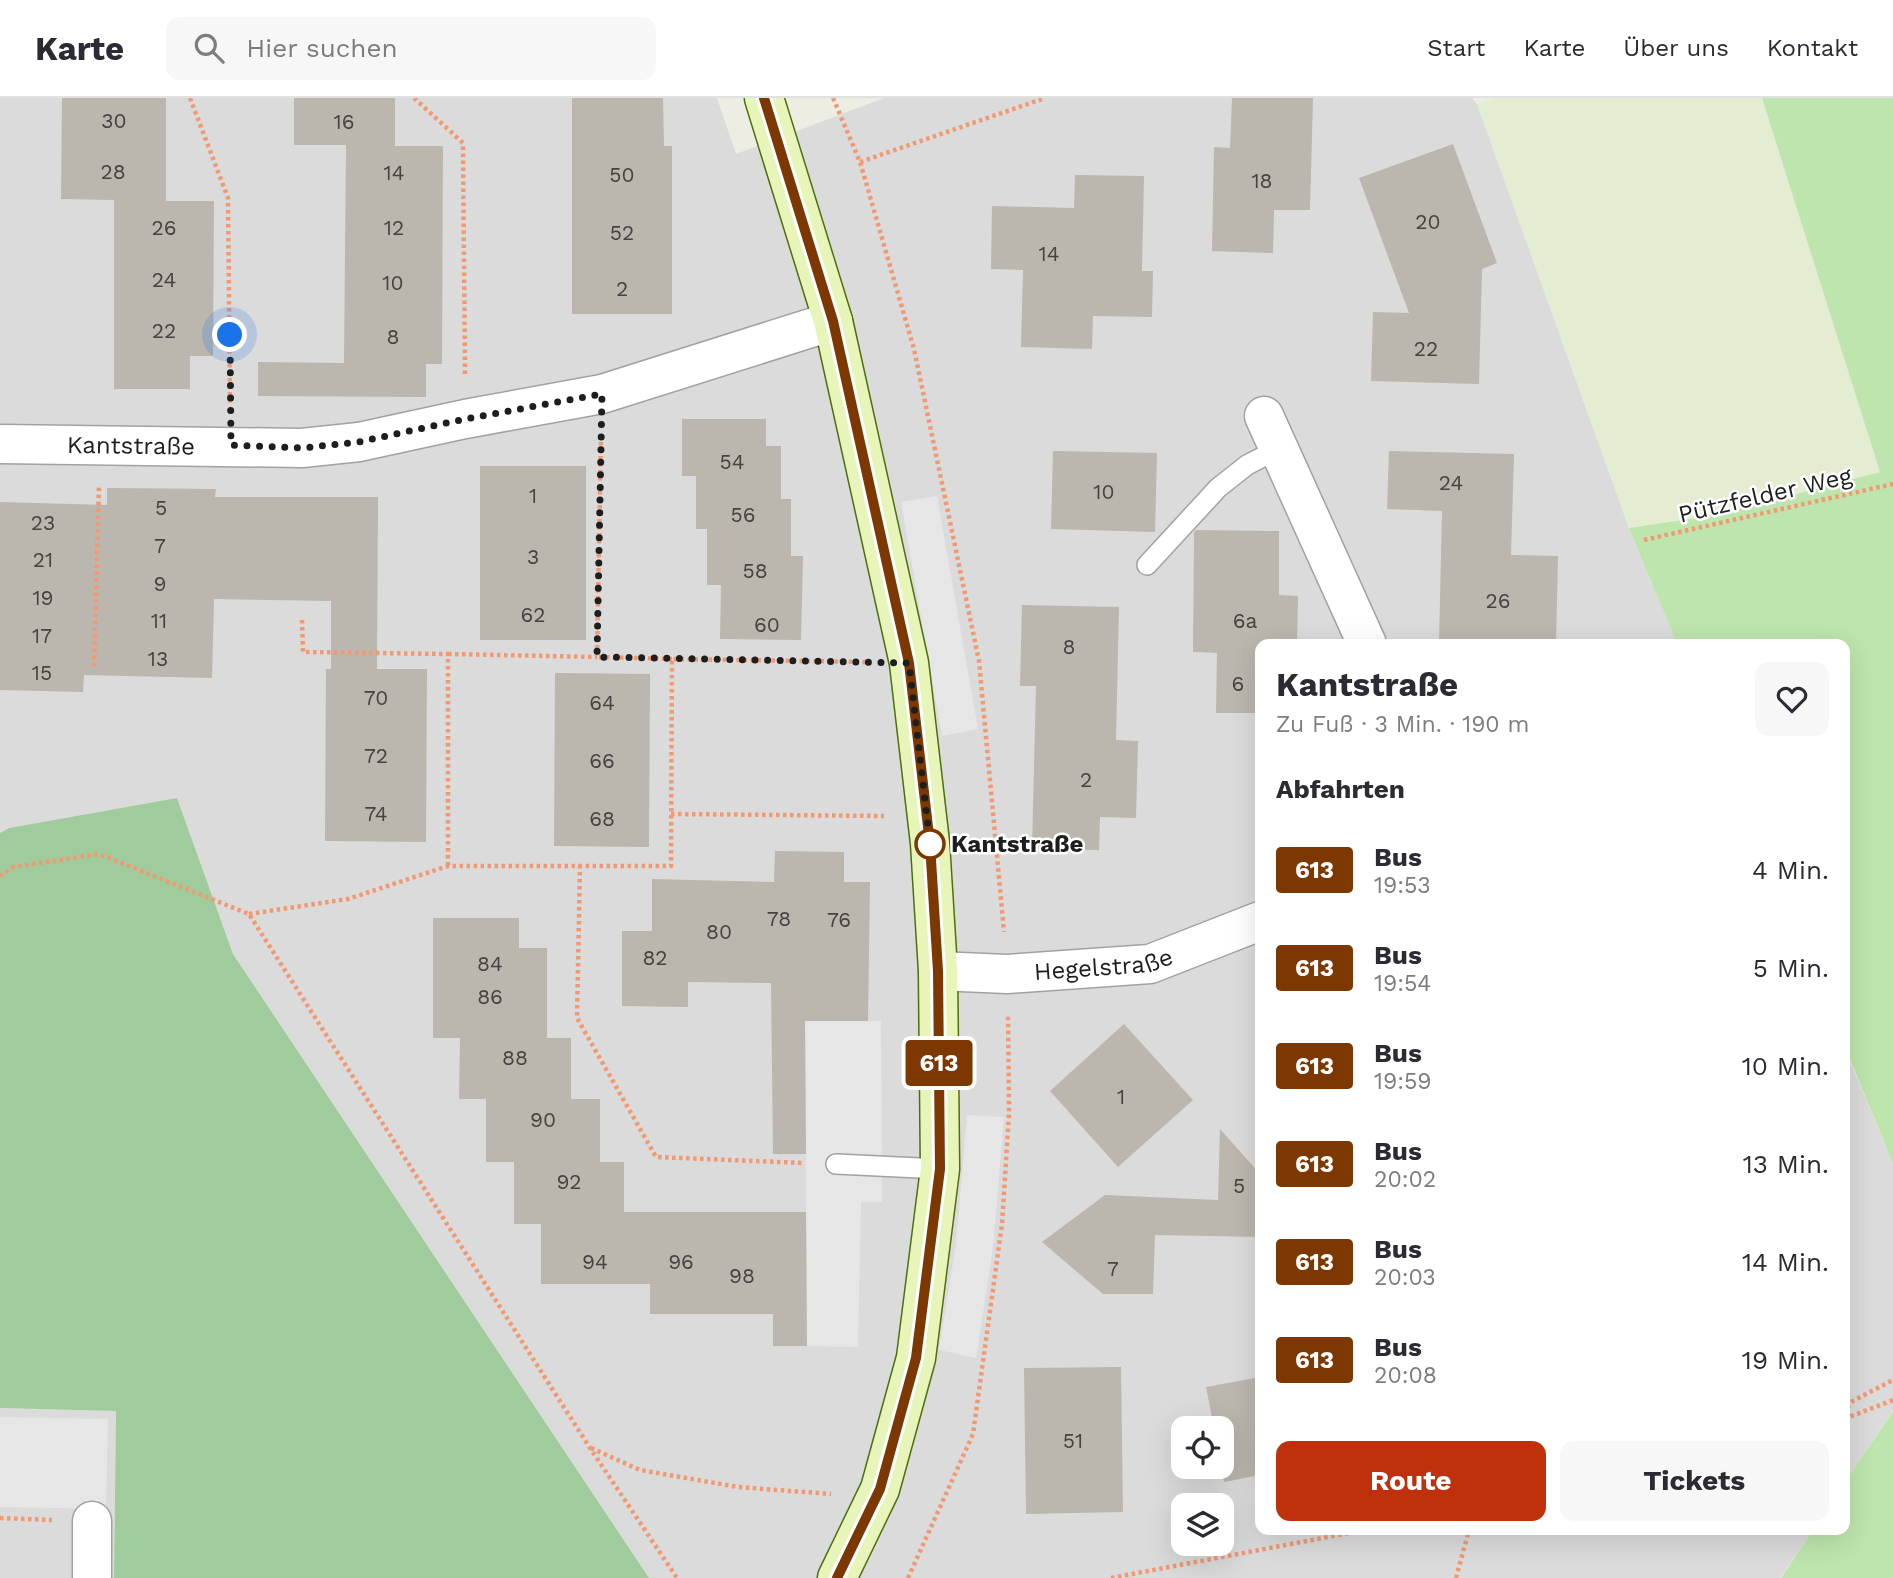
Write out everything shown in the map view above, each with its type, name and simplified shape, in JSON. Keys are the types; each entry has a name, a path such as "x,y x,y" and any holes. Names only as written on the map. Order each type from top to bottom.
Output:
{"street":[{"path":"764,98 833,321 909,663 930,844 938,971 940,1169 916,1358 880,1489 837,1578"},
{"name":"Kantstraße","path":"0,444 302,448 359,442 602,394 833,321"},
{"path":"1271,433 1365,639"},
{"name":"Hegelstraße","path":"938,971 1007,974 1150,964 1255,923"},
{"path":"92,1521 92,1578"}],"lane":[{"path":"1147,565 1218,488 1247,465 1271,433"},
{"path":"836,1164 940,1169"}],"path":[{"path":"190,98 228,198 231,445"},
{"path":"414,98 463,143 465,419"},
{"path":"860,162 1045,98"},
{"path":"597,657 602,394"},
{"name":"Pützfelder Weg","path":"1644,540 1893,484"},
{"path":"94,666 99,503"},
{"path":"302,620 303,652 909,663"},
{"path":"448,654 448,866"},
{"path":"0,876 13,867 99,854 249,914 348,898 448,866 671,866 671,659"},
{"path":"671,814 886,817"},
{"path":"580,865 578,1018 656,1157 806,1163"},
{"path":"249,914 590,1448 677,1578"},
{"path":"1850,1404 1893,1380"},
{"path":"1850,1414 1893,1400"},
{"path":"908,1578 973,1434"},
{"path":"590,1448 640,1470 738,1487 843,1495"},
{"path":"0,1518 92,1521"},
{"path":"1111,1578 1339,1535"},
{"path":"1456,1578 1468,1535"}],"shaded area":[{"path":"0,98 717,98 736,154 884,98 1472,98 1477,104 1629,528 1675,639 1255,639 1255,1535 1810,1535 1780,1578 649,1578 233,954 177,798 9,828 0,833"},
{"path":"937,496 978,729 942,736 901,502"},
{"path":"805,1021 881,1021 882,1202 861,1202 858,1347 807,1346"},
{"path":"1850,1061 1893,1164 1893,1410 1850,1474"},
{"path":"967,1115 1004,1117 993,1248 976,1358 939,1350 956,1244"},
{"path":"0,1408 116,1411 114,1578 0,1578"},
{"path":"0,1417 108,1419 106,1509 0,1507"}],"green space":[{"path":"1495,98 1762,98 1880,472 1717,515 1629,528 1477,104"},
{"path":"1762,98 1893,98 1893,1164 1850,1059 1850,639 1675,639 1629,528 1717,515 1880,472"},
{"path":"177,798 233,954 649,1578 114,1578 116,1411 0,1408 0,833 9,828"},
{"path":"1893,1411 1893,1578 1781,1578 1810,1535 1850,1535 1850,1475"}],"building":[{"path":"62,98 166,98 166,201 214,201 213,356 190,356 190,389 114,389 114,200 61,199"},
{"path":"294,98 395,98 395,146 443,146 442,364 426,364 426,397 258,396 258,362 344,363 346,145 294,145"},
{"path":"572,98 663,98 664,146 672,146 672,314 572,314"},
{"path":"1232,98 1313,98 1310,210 1274,210 1273,253 1212,251 1214,147 1230,148"},
{"path":"1453,144 1497,263 1482,269 1479,384 1371,381 1373,312 1409,313 1359,178"},
{"path":"1075,175 1144,176 1142,271 1153,271 1152,317 1093,316 1092,349 1021,347 1023,270 991,269 992,206 1074,208"},
{"path":"682,419 766,419 766,446 781,446 781,499 791,499 791,556 803,556 801,640 720,639 721,585 707,585 707,529 696,529 696,476 682,476"},
{"path":"1053,451 1157,453 1155,532 1051,529"},
{"path":"1389,451 1514,454 1511,555 1558,556 1556,639 1439,639 1442,511 1387,509"},
{"path":"480,466 586,466 586,640 480,640"},
{"path":"107,488 216,489 215,497 378,497 377,669 427,669 426,842 325,841 326,669 331,669 331,601 214,599 212,678 84,675 83,692 0,690 0,502 107,505"},
{"path":"1279,531 1279,595 1298,596 1297,639 1255,639 1255,713 1216,713 1217,653 1193,652 1194,532"},
{"path":"1022,605 1119,607 1116,740 1138,741 1136,818 1100,817 1099,850 1032,849 1036,686 1020,686"},
{"path":"555,673 650,674 649,847 554,846"},
{"path":"775,851 844,852 844,882 870,882 868,1021 805,1021 806,1154 773,1154 771,983 688,982 688,1007 622,1006 622,931 652,931 652,879 774,882"},
{"path":"433,918 519,918 519,948 547,948 547,1038 571,1038 571,1099 600,1099 600,1162 624,1162 624,1212 806,1212 807,1346 773,1346 773,1314 650,1314 650,1284 541,1284 541,1224 514,1224 514,1162 486,1162 486,1099 459,1099 460,1038 433,1038"},
{"path":"1124,1024 1193,1100 1118,1167 1050,1091"},
{"path":"1220,1129 1255,1168 1255,1237 1155,1235 1153,1294 1103,1294 1042,1242 1105,1195 1218,1200"},
{"path":"1121,1367 1123,1512 1026,1514 1024,1368"},
{"path":"1255,1378 1255,1476 1224,1482 1223,1479 1234,1479 1234,1416 1212,1416 1206,1387"}],"bus line":[{"name":"613","path":"764,98 833,321 909,663 930,844 938,971 940,1169 916,1358 880,1489 837,1578"}],"place":[{"name":"Kantstraße","path":"930,844"}],"route":[{"path":"230,335 231,445 302,448 359,442 602,394 597,657 909,663 930,844"}]}
